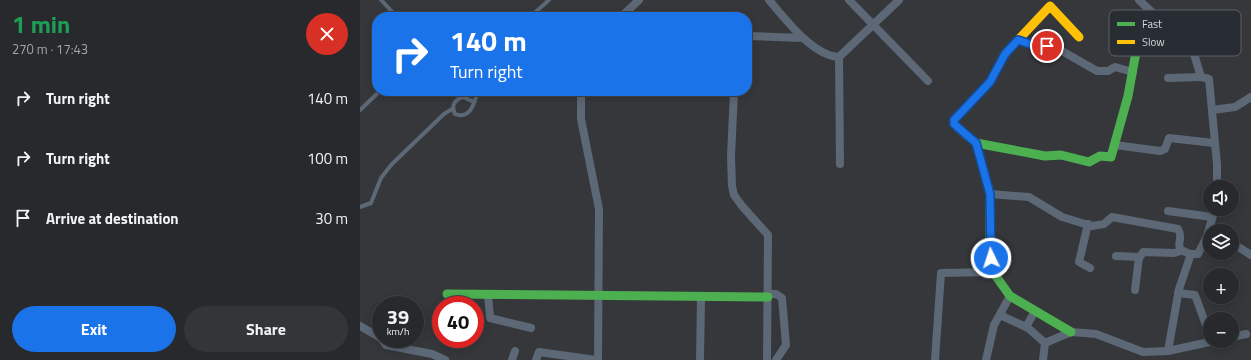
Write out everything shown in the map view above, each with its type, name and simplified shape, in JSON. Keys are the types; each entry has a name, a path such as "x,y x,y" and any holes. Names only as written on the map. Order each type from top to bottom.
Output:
{"street":[{"path":"626,12 639,0"},
{"path":"769,0 802,38 832,56 839,57"},
{"path":"849,0 928,81"},
{"path":"840,164 839,57 899,0"},
{"path":"1139,0 1150,10"},
{"path":"1079,37 1050,6 1005,54 990,82 954,120 954,124 976,143 1045,156 1060,154 1089,162 1100,156 1111,157 1128,96 1136,56"},
{"path":"752,36 802,38"},
{"path":"1018,40 1036,46 1055,47 1097,71 1108,71 1115,67 1133,72"},
{"path":"1195,56 1202,77"},
{"path":"1168,78 1202,77 1209,79 1217,164 1217,180"},
{"path":"536,360 539,352 597,360 599,209 581,119 582,96"},
{"path":"734,96 731,157 732,186 734,195 768,235 767,360"},
{"path":"1212,110 1235,107 1251,97"},
{"path":"1115,145 1160,151 1165,149 1169,138 1214,143"},
{"path":"976,143 990,194 990,245 993,272 1010,296 1071,332 1096,334 1143,352 1168,351 1203,343"},
{"path":"990,194 1029,197 1062,216 1097,226 1104,224 1112,217 1178,229 1180,232 1179,248 1181,251"},
{"path":"1168,211 1203,213"},
{"path":"1088,224 1079,262 1090,268"},
{"path":"1135,290 1139,257 1143,252 1174,254 1181,251 1191,254 1198,254 1203,246"},
{"path":"1239,247 1251,255"},
{"path":"1168,351 1181,280 1191,254"},
{"path":"1116,256 1139,257"},
{"path":"935,360 941,273 993,272"},
{"path":"1178,293 1195,295 1203,317"},
{"path":"446,294 701,297 768,296 776,294 782,298 785,314 786,346 776,360"},
{"path":"488,295 490,318 530,328"},
{"path":"986,360 994,325 1010,296"},
{"path":"700,360 701,297"},
{"path":"1026,327 1035,311"},
{"path":"1000,315 1026,327 1045,343"},
{"path":"360,326 372,333"},
{"path":"1045,343 1071,332"},
{"path":"1239,336 1246,334"},
{"path":"1043,360 1045,343"},
{"path":"401,348 432,354 445,360"},
{"path":"512,360 515,351"}],"lane":[{"path":"381,0 392,12"},
{"path":"536,12 549,0"},
{"path":"360,110 375,96"},
{"path":"452,109 455,114 464,116 470,112 476,96"},
{"path":"360,207 371,203 381,178 391,165 444,114 452,109 454,102 463,97 474,102"}],"traffic: fast":[{"path":"976,143 1045,156 1061,155 1089,162 1100,156 1111,157 1128,96 1135,56"},
{"path":"965,134 976,143 990,194 990,245 993,272 1010,296 1071,332"},
{"path":"447,294 768,297"}],"traffic: slow":[{"path":"965,134 954,124 954,120 990,82 1005,54 1050,6 1079,37"}],"route":[{"path":"991,258 990,194 976,143 954,124 954,120 990,82 996,68 1005,54 1018,40 1036,46 1047,46"}]}
